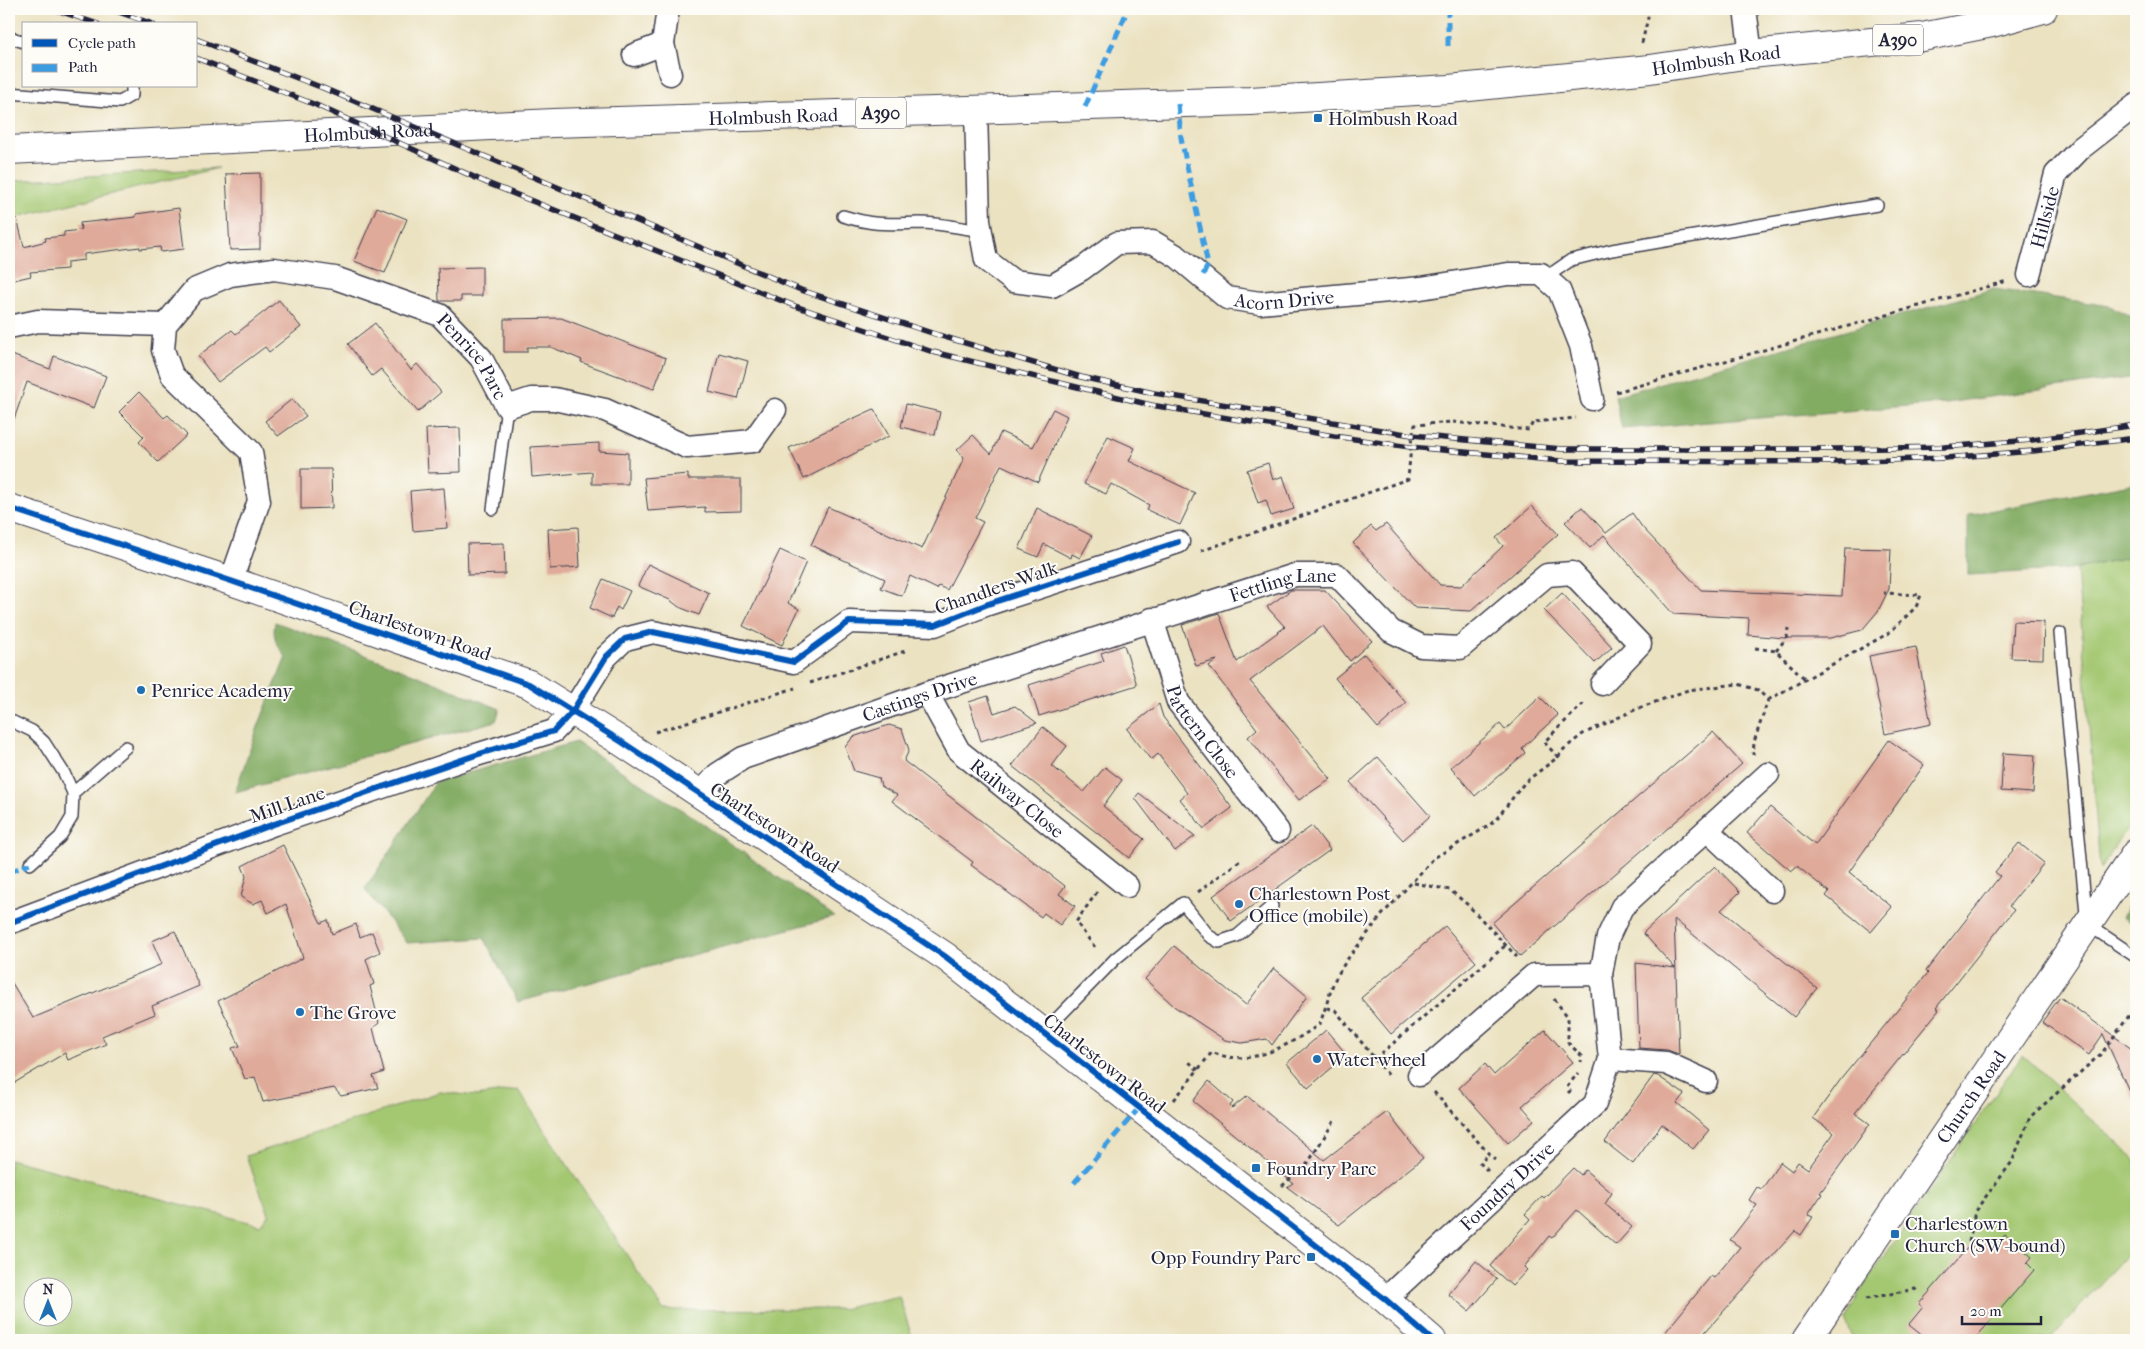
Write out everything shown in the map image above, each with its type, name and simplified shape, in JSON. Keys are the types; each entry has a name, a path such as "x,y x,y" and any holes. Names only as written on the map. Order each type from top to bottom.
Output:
{"main road":[{"name":"Holmbush Road","path":"9,150 553,122 1250,102 1449,89 1636,71 1751,54 1922,37 1992,23 2043,9"},
{"name":"Charlestown Road","path":"9,508 231,581 529,684 622,742 699,795 946,957 1385,1300 1432,1340"},
{"name":"Church Road","path":"1806,1340 2136,853"}],"street":[{"path":"668,9 663,44 670,74"},
{"path":"1745,9 1751,54"},
{"path":"634,55 663,44"},
{"name":"Hillside","path":"2029,275 2056,174 2081,148 2136,105"},
{"name":"Acorn Drive","path":"976,111 981,231 986,260 1013,281 1052,286 1082,269 1117,244 1153,242 1178,257 1227,298 1260,303 1421,288 1508,274 1541,274 1545,278"},
{"name":"Penrice Parc","path":"165,325 194,290 230,275 274,268 335,278 440,315 481,358 507,407 530,399 554,399 605,410 687,447 752,441 775,410"},
{"path":"1545,278 1559,290 1574,327 1581,346 1592,399"},
{"path":"9,328 38,321 165,325 163,350 172,375 251,452 259,501 231,581"},
{"name":"Chandlers Walk","path":"572,712 606,657 625,639 653,632 794,662 849,622 935,625 988,604 1178,542"},
{"name":"Fettling Lane","path":"1152,619 1295,574 1337,575 1391,631 1421,646 1460,648 1548,574 1572,573 1640,644 1595,691"},
{"name":"Castings Drive","path":"699,795 718,774 743,758 927,693 1152,619"},
{"name":"Pattern Close","path":"1152,619 1178,702 1278,831"},
{"name":"Railway Close","path":"927,693 959,751 1118,880"},
{"name":"Mill Lane","path":"9,923 274,824 554,731 572,712"},
{"name":"Foundry Drive","path":"1385,1300 1595,1104 1610,1060 1602,974 1608,937 1622,907 1768,774"},
{"path":"1707,830 1772,891"},
{"path":"1419,1075 1534,975 1602,974"},
{"path":"1610,1060 1666,1063 1706,1080"}],"lane":[{"path":"9,37 22,41"},
{"path":"9,93 120,102 132,95 132,88"},
{"path":"1545,278 1571,260 1612,250 1877,205"},
{"path":"843,216 871,224 894,226 920,223 981,231"},
{"path":"493,508 507,407"},
{"path":"2060,633 2087,924 2136,957"},
{"path":"9,720 32,731 44,742 64,773 73,793 72,817 60,837 30,864"},
{"path":"73,793 126,747"},
{"path":"1043,1033 1115,959 1183,903 1209,936 1219,942 1237,936 1272,906"}],"path":[{"path":"1636,71 1650,9"},
{"path":"1408,479 1412,435 1415,425 1452,422 1529,430 1533,422 1591,417 1592,399 2029,275"},
{"path":"1768,774 1759,768 1753,756 1754,742 1768,700 1889,633 1916,608 1921,595 1884,593"},
{"path":"1776,651 1787,637 1788,628"},
{"path":"1755,648 1776,651 1806,679"},
{"path":"1156,1122 1212,1052 1225,1058 1248,1058 1273,1051 1320,1024 1327,1008 1334,981 1346,961 1382,915 1414,883 1434,858 1475,834 1498,817 1525,782 1584,734 1632,711 1688,690 1738,684 1758,690 1768,700"},
{"path":"1558,757 1544,742 1579,710 1595,691"},
{"path":"1183,903 1242,859"},
{"path":"1085,934 1076,922 1118,880"},
{"path":"1414,883 1450,890 1468,905 1534,975 1568,1017 1568,1043 1582,1056 1580,1071 1567,1087 1570,1091 1564,1097"},
{"path":"1375,1060 1506,945"},
{"path":"1969,1242 1975,1211 2012,1162 2030,1117 2102,1053 2136,1006"},
{"path":"1327,1008 1335,1010 1390,1078"},
{"path":"1189,1062 1198,1070"},
{"path":"1419,1075 1496,1160 1503,1154"},
{"path":"1262,1204 1308,1163 1336,1118"},
{"path":"1837,1294 1855,1301 1915,1289 1920,1293"}],"green space":[{"path":"218,168 9,219 9,181"},
{"path":"1994,289 2110,306 2136,319 2136,377 1945,403 1622,429 1615,396"},
{"path":"2136,483 2136,555 2077,569 1968,575 1968,515"},
{"path":"2136,555 2136,815 2100,870 2077,569"},
{"path":"275,622 381,661 500,709 496,721 235,792 259,724 286,657 276,641 274,633"},
{"path":"576,742 696,819 834,917 518,1002 484,938 407,943 365,889 436,782"},
{"path":"2136,890 2136,926 2122,917"},
{"path":"2022,1055 2136,1160 2136,1244 2050,1340 1854,1340 1845,1320 1860,1292"},
{"path":"518,1090 663,1310 842,1309 899,1296 913,1340 9,1340 9,1159 260,1225 269,1214 246,1156 440,1092 476,1096"}],"building":[{"path":"260,173 260,249 230,250 226,174"},
{"path":"377,207 407,219 385,273 354,261"},
{"path":"179,208 184,249 161,252 160,247 140,249 140,247 84,254 84,260 67,262 67,269 30,272 31,276 9,281 9,219 17,218 24,247 46,241 45,238 64,236 64,232 81,230 80,223 136,217 136,214"},
{"path":"482,267 482,296 461,296 461,301 439,301 438,268"},
{"path":"279,300 301,327 269,352 265,347 218,382 198,356 232,330 236,334"},
{"path":"561,318 666,358 654,389 581,362 582,360 551,347 527,347 527,352 504,352 504,319"},
{"path":"375,323 411,370 417,364 441,392 418,412 381,369 372,376 348,344"},
{"path":"719,353 748,361 738,399 709,392"},
{"path":"9,354 50,369 54,356 106,376 94,408 27,382 12,425 9,424"},
{"path":"139,392 164,418 168,415 187,435 158,462 139,442 144,437 119,412"},
{"path":"292,399 306,416 278,436 265,421"},
{"path":"906,404 940,412 935,435 901,427"},
{"path":"874,409 889,436 804,479 789,448"},
{"path":"1053,409 1067,416 1038,482 1001,465 975,518 983,522 947,590 939,586 937,589 910,576 902,596 881,588 885,579 811,545 828,507 922,549 964,458 957,450 973,435 991,454 1001,432 1033,447"},
{"path":"460,428 461,472 428,473 426,429"},
{"path":"1108,436 1135,448 1129,461 1195,493 1180,525 1147,510 1149,505 1111,484 1106,494 1084,484"},
{"path":"599,443 599,451 628,453 628,484 592,484 592,472 532,477 530,447"},
{"path":"1268,463 1273,480 1283,476 1294,509 1271,516 1266,500 1258,503 1247,470"},
{"path":"301,469 331,469 332,508 301,509"},
{"path":"688,474 688,479 741,479 741,511 705,512 705,507 648,511 644,478"},
{"path":"444,488 447,528 413,531 410,491"},
{"path":"1532,506 1558,534 1471,611 1415,608 1353,543 1371,526 1376,531 1386,524 1440,585 1461,586 1503,546 1496,538"},
{"path":"1582,507 1606,533 1632,513 1642,527 1701,590 1842,596 1845,548 1891,549 1889,589 1878,611 1862,630 1830,638 1785,638 1748,635 1749,618 1673,614 1604,535 1590,548 1565,522"},
{"path":"1037,508 1092,536 1080,558 1072,554 1071,558 1044,544 1038,557 1019,549"},
{"path":"578,527 580,567 550,569 548,529"},
{"path":"504,543 505,574 468,575 467,544"},
{"path":"780,550 806,562 788,603 799,609 782,645 743,626"},
{"path":"648,564 709,593 699,615 638,586"},
{"path":"603,579 630,591 621,610 617,607 612,618 590,608"},
{"path":"1291,590 1325,590 1372,641 1350,661 1323,626 1250,681 1331,779 1299,800 1248,737 1257,729 1209,666 1217,660 1196,666 1182,625 1219,613 1237,662 1285,627 1267,607"},
{"path":"1562,593 1612,647 1595,663 1544,610"},
{"path":"2013,621 2044,622 2043,659 2011,658"},
{"path":"1124,645 1137,685 1039,716 1029,685 1104,661 1101,653"},
{"path":"1916,647 1931,724 1885,734 1869,656"},
{"path":"1364,654 1406,703 1378,728 1335,678"},
{"path":"988,696 994,713 1015,706 1037,723 981,741 969,702"},
{"path":"1540,697 1558,715 1522,748 1525,753 1475,796 1451,767 1500,724 1505,730"},
{"path":"1159,704 1163,717 1232,808 1204,829 1180,799 1187,793 1158,754 1151,760 1127,729"},
{"path":"889,725 902,729 909,750 904,761 1065,886 1059,894 1075,906 1060,925 1044,913 1041,917 971,865 973,862 892,801 897,795 881,786 879,778 854,771 845,747 853,737"},
{"path":"1043,727 1067,746 1052,766 1084,792 1105,767 1122,780 1103,806 1144,839 1129,858 1012,766"},
{"path":"1713,732 1742,764 1520,956 1492,923"},
{"path":"1889,740 1924,765 1849,872 1892,907 1871,932 1826,896 1829,892 1797,866 1791,871 1747,833 1770,807 1815,845"},
{"path":"2003,753 2035,755 2033,793 2001,791"},
{"path":"1378,757 1430,816 1403,840 1350,782"},
{"path":"1139,793 1195,836 1175,851 1135,798"},
{"path":"1312,826 1330,850 1231,921 1213,896"},
{"path":"2019,843 2044,863 2009,906 2014,910 1936,1008 1939,1010 1855,1113 1870,1124 1820,1193 1822,1194 1808,1215 1813,1217 1801,1235 1795,1231 1698,1340 1659,1340 1711,1276 1714,1278 1740,1247 1730,1240 1757,1205 1749,1200 1757,1187 1762,1189 1780,1162 1792,1171 1798,1162 1808,1169 1834,1133 1813,1118 1841,1079 1928,973 1926,971 2000,876 1995,872"},
{"name":"The Grove","path":"283,845 321,923 328,920 332,934 356,924 360,937 372,932 380,952 366,959 374,984 370,986 379,1023 373,1028 384,1072 373,1076 378,1088 341,1096 334,1088 263,1102 255,1077 245,1079 232,1048 240,1046 218,1001 303,958 286,904 268,913 262,900 253,904 241,897 246,876 242,866"},
{"path":"1715,866 1740,892 1721,910 1817,988 1794,1017 1674,919 1679,1054 1667,1050 1639,1048 1636,963 1675,968 1643,933"},
{"path":"1445,926 1476,962 1391,1034 1361,998"},
{"path":"175,931 199,986 152,1006 155,1014 102,1036 106,1044 68,1060 65,1053 9,1086 9,978 33,1018 162,964 152,941"},
{"path":"1174,946 1246,1005 1274,968 1307,996 1272,1045 1267,1039 1242,1043 1225,1040 1175,1007 1145,979"},
{"path":"2060,997 2136,1052 2136,1106 2103,1034 2089,1055 2042,1022"},
{"name":"Waterwheel","path":"1326,1030 1347,1055 1308,1088 1287,1063"},
{"path":"1545,1030 1573,1062 1522,1106 1534,1120 1508,1143 1459,1088 1485,1064 1494,1075"},
{"path":"1654,1075 1684,1094 1677,1103 1709,1130 1693,1149 1662,1124 1633,1164 1605,1142"},
{"path":"1209,1081 1233,1102 1230,1106 1232,1108 1247,1096 1324,1160 1387,1112 1423,1158 1339,1225 1287,1187 1293,1183 1193,1101"},
{"path":"1573,1168 1581,1175 1585,1170 1612,1193 1605,1204 1632,1227 1616,1245 1577,1210 1552,1238 1549,1236 1524,1267 1527,1270 1512,1286 1490,1266 1530,1219 1525,1214 1542,1196 1544,1198"},
{"path":"2005,1234 2032,1257 2027,1263 2034,1270 1974,1340 1929,1340 1909,1324 1923,1307 1919,1304 1970,1245 1976,1250 1985,1239 1994,1246"},
{"path":"1476,1261 1497,1279 1469,1311 1448,1294"}],"railway":[{"path":"53,9 92,22"},
{"path":"110,9 147,22"},
{"path":"198,40 323,88 801,290 938,335 1081,377 1154,393 1412,435 1562,449 1944,447 2032,440 2136,425"},
{"path":"198,59 316,105 487,183 795,306 933,352 1151,405 1410,447 1561,461 1836,462 1945,458 2033,451 2136,438"}],"marked path":[{"path":"1085,107 1128,9"},
{"path":"1448,9 1448,46"},
{"path":"1178,104 1181,138 1208,265 1202,277"},
{"path":"9,872 30,864"},
{"path":"1074,1183 1139,1108"}],"cycle path":[{"path":"9,508 231,581 529,684 622,742 946,957 1385,1299 1432,1340"},
{"path":"9,923 274,824 476,755 554,731 572,712 606,657 625,639 653,632 794,662 849,622 935,625 988,604 1178,542"}],"place":[{"name":"Holmbush Road","path":"1318,118"},
{"name":"Penrice Academy","path":"141,690"},
{"name":"Charlestown Post Office (mobile)","path":"1239,904"},
{"name":"The Grove","path":"300,1012"},
{"name":"Waterwheel","path":"1317,1059"},
{"name":"Foundry Parc","path":"1256,1168"},
{"name":"Charlestown Church (SW-bound)","path":"1895,1234"},
{"name":"Opp Foundry Parc","path":"1311,1257"}]}
